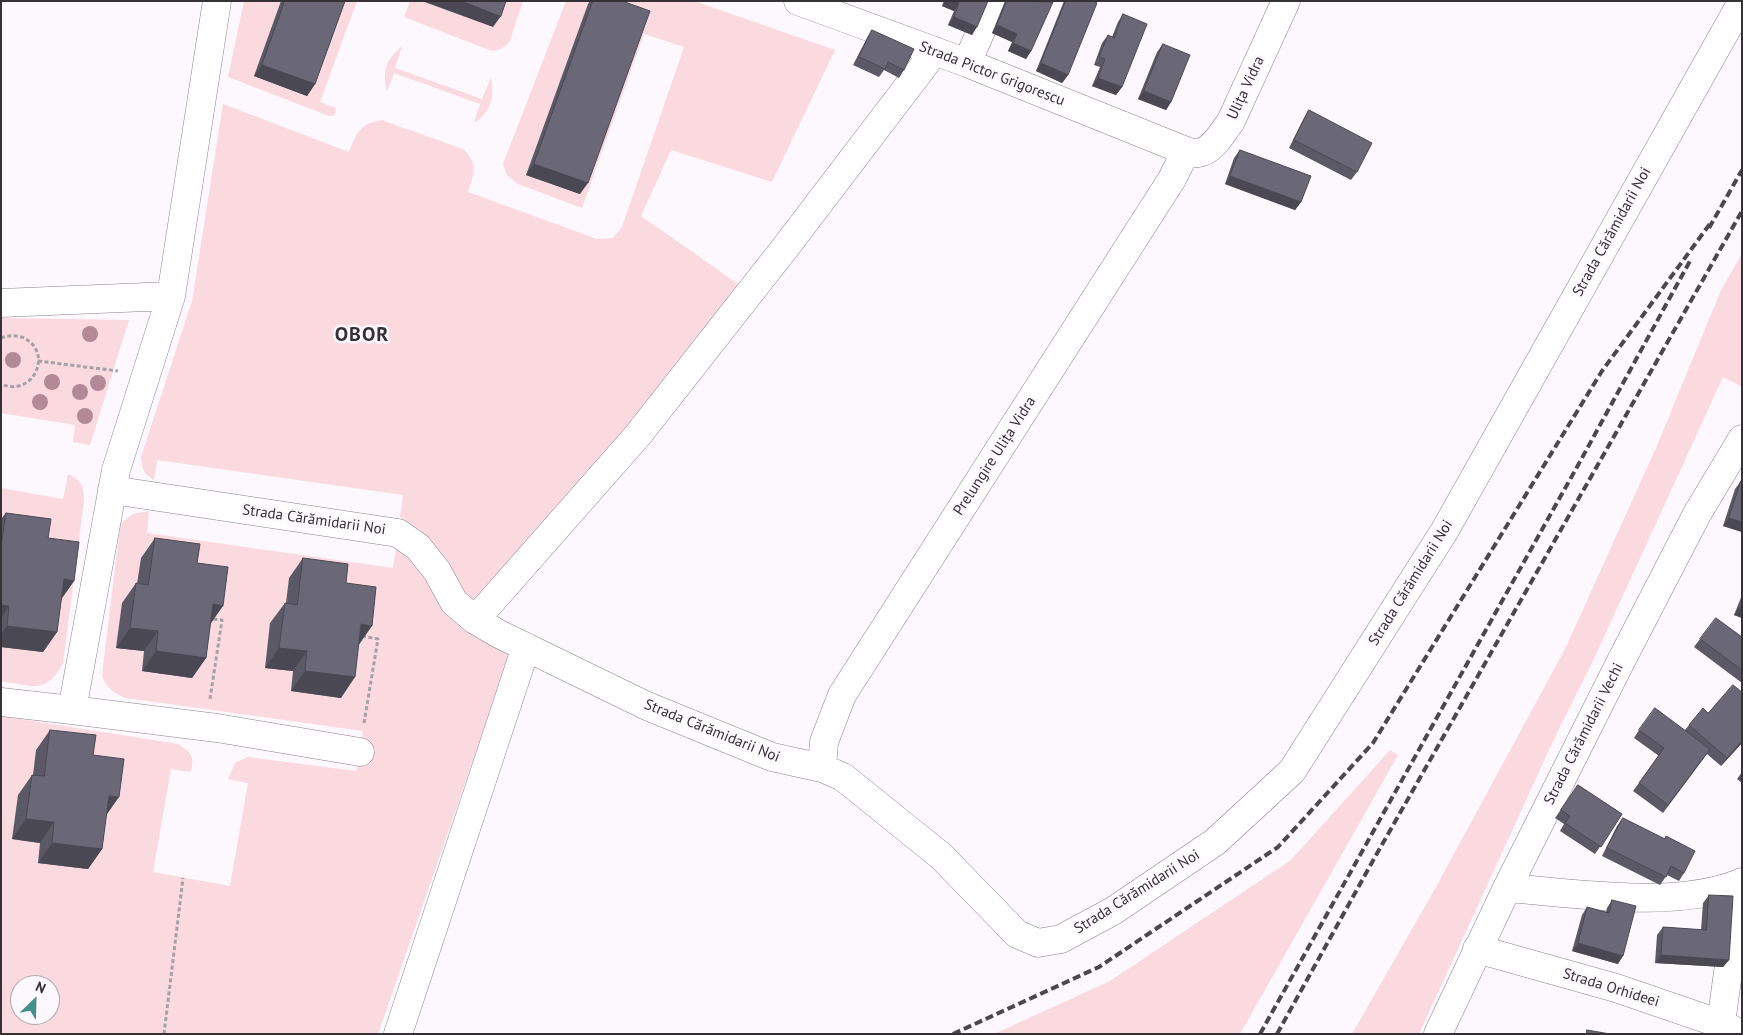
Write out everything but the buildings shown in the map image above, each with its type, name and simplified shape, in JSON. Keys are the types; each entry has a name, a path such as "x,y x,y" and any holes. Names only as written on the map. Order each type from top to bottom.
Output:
{"street":[{"path":"72,710 116,470 170,296 217,1"},
{"name":"Strada Pictor Grigorescu","path":"798,1 935,51 1186,151"},
{"path":"967,64 994,1"},
{"name":"Ulița Vidra","path":"1186,151 1198,153 1211,146 1221,136 1231,121 1286,1"},
{"name":"Strada Cărămidarii Noi","path":"112,490 398,533 418,547 437,571 454,602 474,620 526,648 647,706 772,757 822,768 843,777 941,856 1017,934 1038,943 1061,939 1113,910 1215,842 1292,771 1445,530 1742,2"},
{"path":"474,620 638,435 788,244 935,51"},
{"name":"Prelungire Ulița Vidra","path":"822,768 824,742 842,695 1172,179 1186,151"},
{"path":"1,303 170,296"},
{"name":"Strada Cărămidarii Vechi","path":"1438,1034 1507,888 1697,514 1742,439"},
{"path":"398,1034 526,648"},
{"path":"1,702 206,727 360,752"},
{"path":"1507,888 1650,898 1697,894 1741,883 1731,1029"},
{"name":"Strada Orhideei","path":"1477,949 1616,988 1731,1029"}],"path":[{"path":"1,338 12,335 29,341 35,348 38,361 35,374 30,381 13,387 1,384"},
{"path":"38,361 146,374"},
{"path":"206,727 222,620 210,618"},
{"path":"359,636 378,639 360,752"},
{"path":"164,1034 183,878"}],"shaded area":[{"path":"244,1 357,1 320,102 336,108 335,115 329,116 228,77"},
{"path":"410,1 523,1 509,43 501,49 492,51 404,17"},
{"path":"566,1 694,1 835,50 772,182 671,150 641,216 741,286 629,432 476,603 462,592 448,563 420,530 400,517 403,495 157,460 154,480 147,475 143,468 141,457 192,301 223,104 349,152 354,139 363,127 381,120 463,149 471,160 474,169 468,192 597,239 613,238 622,227 684,47 644,34 582,208 518,184 507,175 503,164"},
{"path":"402,46 395,68 482,99 491,78 492,98 485,114 474,123 480,104 394,73 387,91 385,71 392,56"},
{"path":"1742,254 1742,387 1723,377 1419,1034 1352,1034 1436,887 1565,649 1656,448 1721,290"},
{"path":"1,318 129,320 90,445 73,442 75,425 1,413"},
{"path":"68,474 81,484 84,501 63,663 57,673 44,684 30,686 1,681 1,488 63,499"},
{"path":"149,511 147,533 393,568 396,549 405,553 420,570 444,610 475,636 510,654 378,1034 1,1034 1,716 178,744 189,752 192,758 191,772 171,769 153,872 230,886 248,783 228,779 235,763 248,757 356,771 363,731 126,698 108,687 102,675 121,523 133,514"},
{"path":"1390,750 1398,755 1240,1034 994,1034 1110,981 1291,860"}],"railway":[{"path":"1709,228 1742,170"},
{"path":"1277,1034 1375,857 1742,211"},
{"path":"953,1034 1099,967 1278,847 1373,743 1602,371 1712,221"},
{"path":"1260,1034 1690,261"}],"district":[{"name":"OBOR","path":"362,335"}]}
